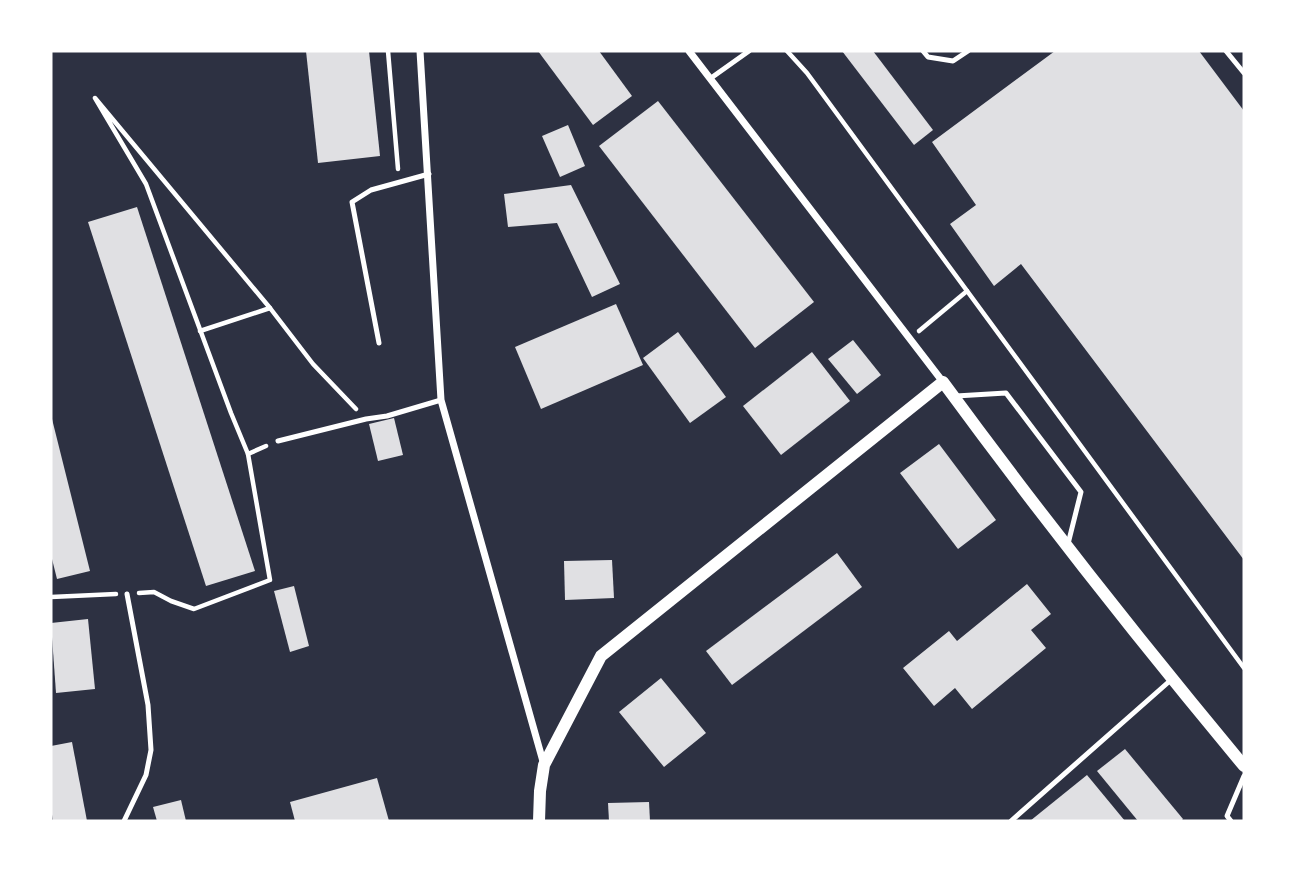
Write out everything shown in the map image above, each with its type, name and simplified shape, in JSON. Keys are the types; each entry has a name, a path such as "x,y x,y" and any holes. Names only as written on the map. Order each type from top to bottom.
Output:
{"street":[{"path":"421,51 441,400 544,765"},
{"path":"689,51 1067,547 1244,766"},
{"path":"539,821 544,765 601,656 943,382"}],"lane":[{"path":"711,78 748,51"},
{"path":"923,51 928,57 953,61 968,51"},
{"path":"1226,51 1244,73"},
{"path":"380,343 352,202 371,190 429,174"},
{"path":"953,396 1006,393 1082,492 1067,547"},
{"path":"278,441 387,416 441,400"},
{"path":"124,821 146,775 151,750 148,705 127,594"},
{"path":"1011,821 1172,679"},
{"path":"1231,821 1227,816 1244,776"}],"path":[{"path":"388,51 399,184"},
{"path":"787,51 807,74 1244,668"},
{"path":"51,597 154,592 194,609 270,580 248,454 146,184 95,98 270,308 313,365 366,419"},
{"path":"910,339 967,291"},
{"path":"200,331 270,308"},
{"path":"248,454 278,441"}],"building":[{"path":"306,51 369,51 380,156 318,163"},
{"path":"538,51 599,51 632,96 593,125"},
{"path":"842,51 873,51 933,130 914,145"},
{"path":"1055,51 1199,51 1244,111 1244,560 1021,264 994,286 950,224 976,205 932,142"},
{"path":"658,101 814,302 755,348 599,146"},
{"path":"568,125 585,166 560,177 542,136"},
{"path":"571,185 620,284 592,297 557,223 508,227 504,194"},
{"path":"137,207 255,571 206,586 88,222"},
{"path":"616,304 643,365 541,409 515,347"},
{"path":"678,332 726,397 690,423 643,358"},
{"path":"853,340 881,375 857,394 828,359"},
{"path":"812,352 850,401 781,455 743,406"},
{"path":"51,415 90,571 57,579 51,555"},
{"path":"394,418 403,455 378,461 369,424"},
{"path":"939,444 996,520 958,549 900,473"},
{"path":"837,553 862,587 732,685 706,651"},
{"path":"612,560 614,598 565,600 564,561"},
{"path":"1027,584 1051,614 1031,630 1046,648 972,709 955,688 934,706 903,668 949,631 957,641"},
{"path":"294,586 309,646 290,652 274,591"},
{"path":"88,619 95,689 56,693 51,623"},
{"path":"661,678 706,733 664,767 619,712"},
{"path":"72,742 87,821 53,821 51,746"},
{"path":"1125,749 1183,819 1181,821 1138,821 1097,771"},
{"path":"1087,775 1125,821 1030,821"},
{"path":"377,778 389,821 295,821 290,802"},
{"path":"181,800 186,821 157,821 153,807"},
{"path":"649,802 650,821 609,821 608,803"}]}
